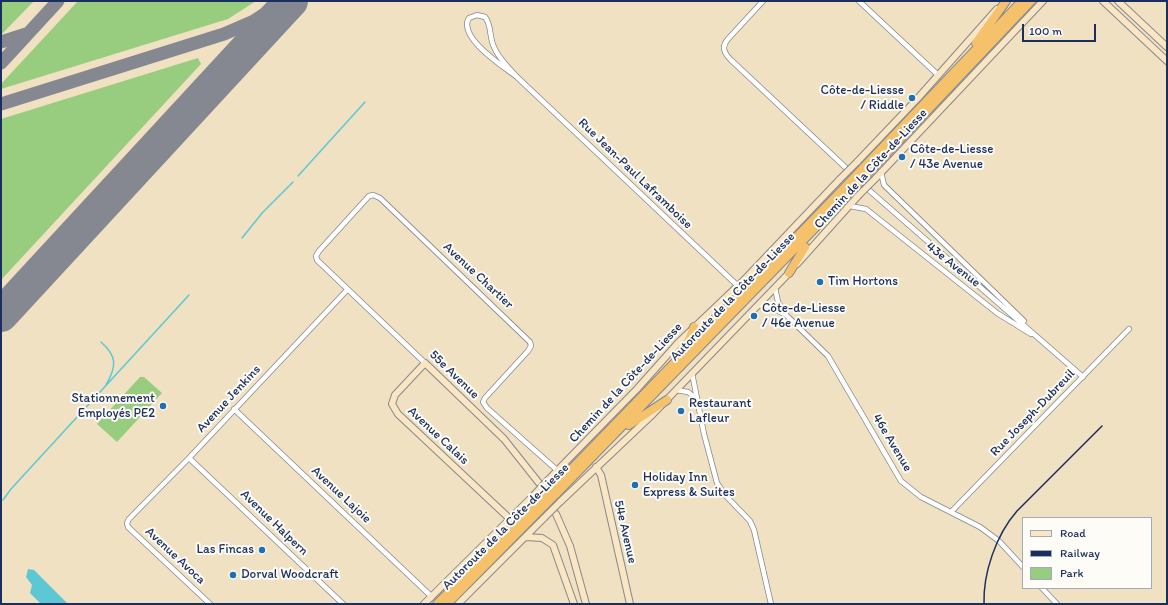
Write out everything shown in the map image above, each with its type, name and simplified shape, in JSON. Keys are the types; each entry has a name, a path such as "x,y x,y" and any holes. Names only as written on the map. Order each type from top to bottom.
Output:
{"highway":[{"path":"961,65 1006,1"},
{"name":"Autoroute de la Côte-de-Liesse","path":"869,173 961,65 1022,1"},
{"name":"Autoroute de la Côte-de-Liesse","path":"557,495 663,374 849,188 869,173 1031,1"},
{"name":"Autoroute de la Côte-de-Liesse","path":"437,604 539,507 557,495 826,218 849,188"},
{"path":"789,273 798,255 826,218"},
{"path":"663,374 689,340 694,327"},
{"path":"614,436 667,400"},
{"name":"Autoroute de la Côte-de-Liesse","path":"447,604 539,507"}],"main road":[{"name":"Chemin de la Côte-de-Liesse","path":"424,604 558,471 694,327 738,286 938,76 979,28 1006,1"},
{"name":"Chemin de la Côte-de-Liesse","path":"458,604 544,518 557,495 596,467 667,400 775,288 850,206 858,196 869,173 881,172 1044,1"},
{"path":"1103,1 1167,61"},
{"path":"1118,1 1167,47"},
{"name":"55e Avenue","path":"425,363 504,440 539,483"},
{"name":"Avenue Calais","path":"425,363 395,395 393,400 393,408 510,519"},
{"name":"54e Avenue","path":"596,467 601,475 630,604"},
{"path":"556,514 570,546 586,604"},
{"path":"526,537 542,538 553,545 574,604"}],"street":[{"path":"763,1 728,39 724,46 728,56 845,167"},
{"path":"859,1 938,76"},
{"name":"Rue Jean-Paul Laframboise","path":"517,77 496,51 490,38 487,20 480,15 469,18 466,25 468,32 491,58 517,77 738,286"},
{"name":"43e Avenue","path":"881,172 884,185 975,271 1045,342"},
{"name":"43e Avenue","path":"870,191 1045,342 1083,377"},
{"name":"Avenue Chartier","path":"347,290 320,264 317,260 316,254 366,198 375,195 530,342 531,346 528,351 484,398 483,402 487,408 558,471"},
{"name":"43e Avenue","path":"850,206 866,209 997,313 1045,342"},
{"name":"46e Avenue","path":"775,288 778,302 787,316 828,356 901,480 921,497 985,530 999,540 1022,566"},
{"name":"55e Avenue","path":"347,290 425,363"},
{"name":"Avenue Jenkins","path":"127,523 129,519 189,458 347,290"},
{"name":"46e Avenue","path":"758,305 772,307 787,316"},
{"name":"Rue Joseph-Dubreuil","path":"951,512 1129,329"},
{"path":"692,373 715,478 720,490 750,521 754,530 771,604"},
{"path":"676,390 688,392 697,399"},
{"name":"Avenue Lajoie","path":"234,409 432,597"},
{"name":"Avenue Halpern","path":"189,458 343,604"},
{"name":"Avenue Avoca","path":"127,523 128,527 210,604"},
{"path":"1043,589 1057,604"}],"green space":[{"path":"1,1 34,1 1,35"},
{"path":"78,1 256,1 228,19 1,89 1,84"},
{"path":"198,58 201,64 1,280 1,119"},
{"path":"140,377 144,377 162,393 117,442 97,424"}],"water":[{"path":"28,569 34,570 68,604 41,604 30,593 32,585 26,577"}],"waterway":[{"path":"298,176 365,102"},
{"path":"242,238 263,212 293,182"},
{"path":"3,500 11,489 189,295"},
{"path":"101,342 110,352 114,362 110,378 106,385"}],"taxiway":[{"path":"1,63 58,1"},
{"path":"1,104 224,34 254,21 284,1"},
{"path":"1,42 26,34"}],"runway":[{"path":"1,315 291,1"}],"railway":[{"path":"984,604 984,592 988,567 1003,531 1017,511 1102,426"}],"place":[{"name":"Côte-de-Liesse / Riddle","path":"912,98"},
{"name":"Côte-de-Liesse / 43e Avenue","path":"902,157"},
{"name":"Tim Hortons","path":"820,282"},
{"name":"Côte-de-Liesse / 46e Avenue","path":"754,316"},
{"name":"Stationnement Employés PE2","path":"163,406"},
{"name":"Restaurant Lafleur","path":"681,411"},
{"name":"Holiday Inn Express & Suites","path":"635,485"},
{"name":"Las Fincas","path":"262,550"},
{"name":"Dorval Woodcraft","path":"233,575"}]}
